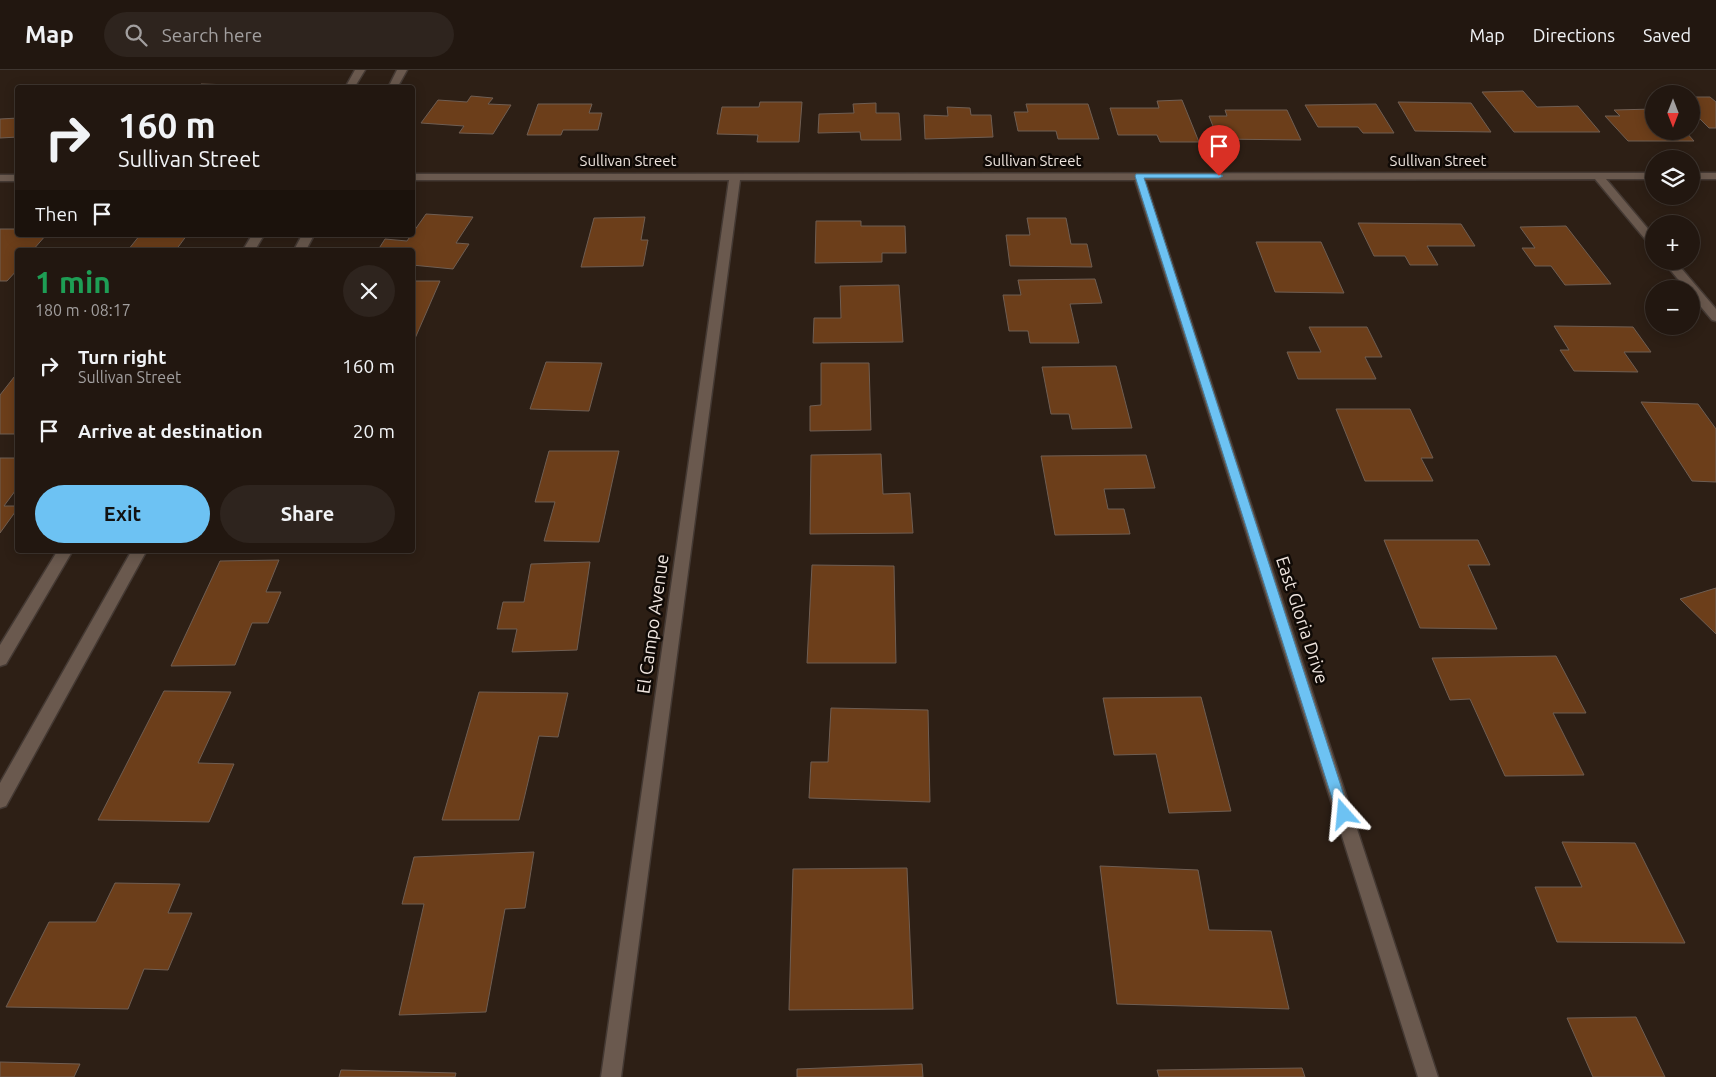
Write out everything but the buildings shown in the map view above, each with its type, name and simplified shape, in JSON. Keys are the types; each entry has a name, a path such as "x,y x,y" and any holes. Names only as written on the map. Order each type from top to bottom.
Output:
{"street":[{"path":"351,85 360,70"},
{"path":"394,85 402,70"},
{"name":"El Campo Avenue","path":"611,1077 735,176"},
{"name":"East Gloria Drive","path":"1139,176 1428,1077"},
{"path":"1598,176 1645,232"},
{"name":"Sullivan Street","path":"415,177 1645,176"},
{"path":"1700,176 1716,176"},
{"path":"0,178 15,178"},
{"path":"250,248 257,237"},
{"path":"1677,270 1716,317"},
{"path":"0,659 64,553"},
{"path":"0,800 138,553"}],"route":[{"path":"1219,176 1139,176 1344,814"}]}
